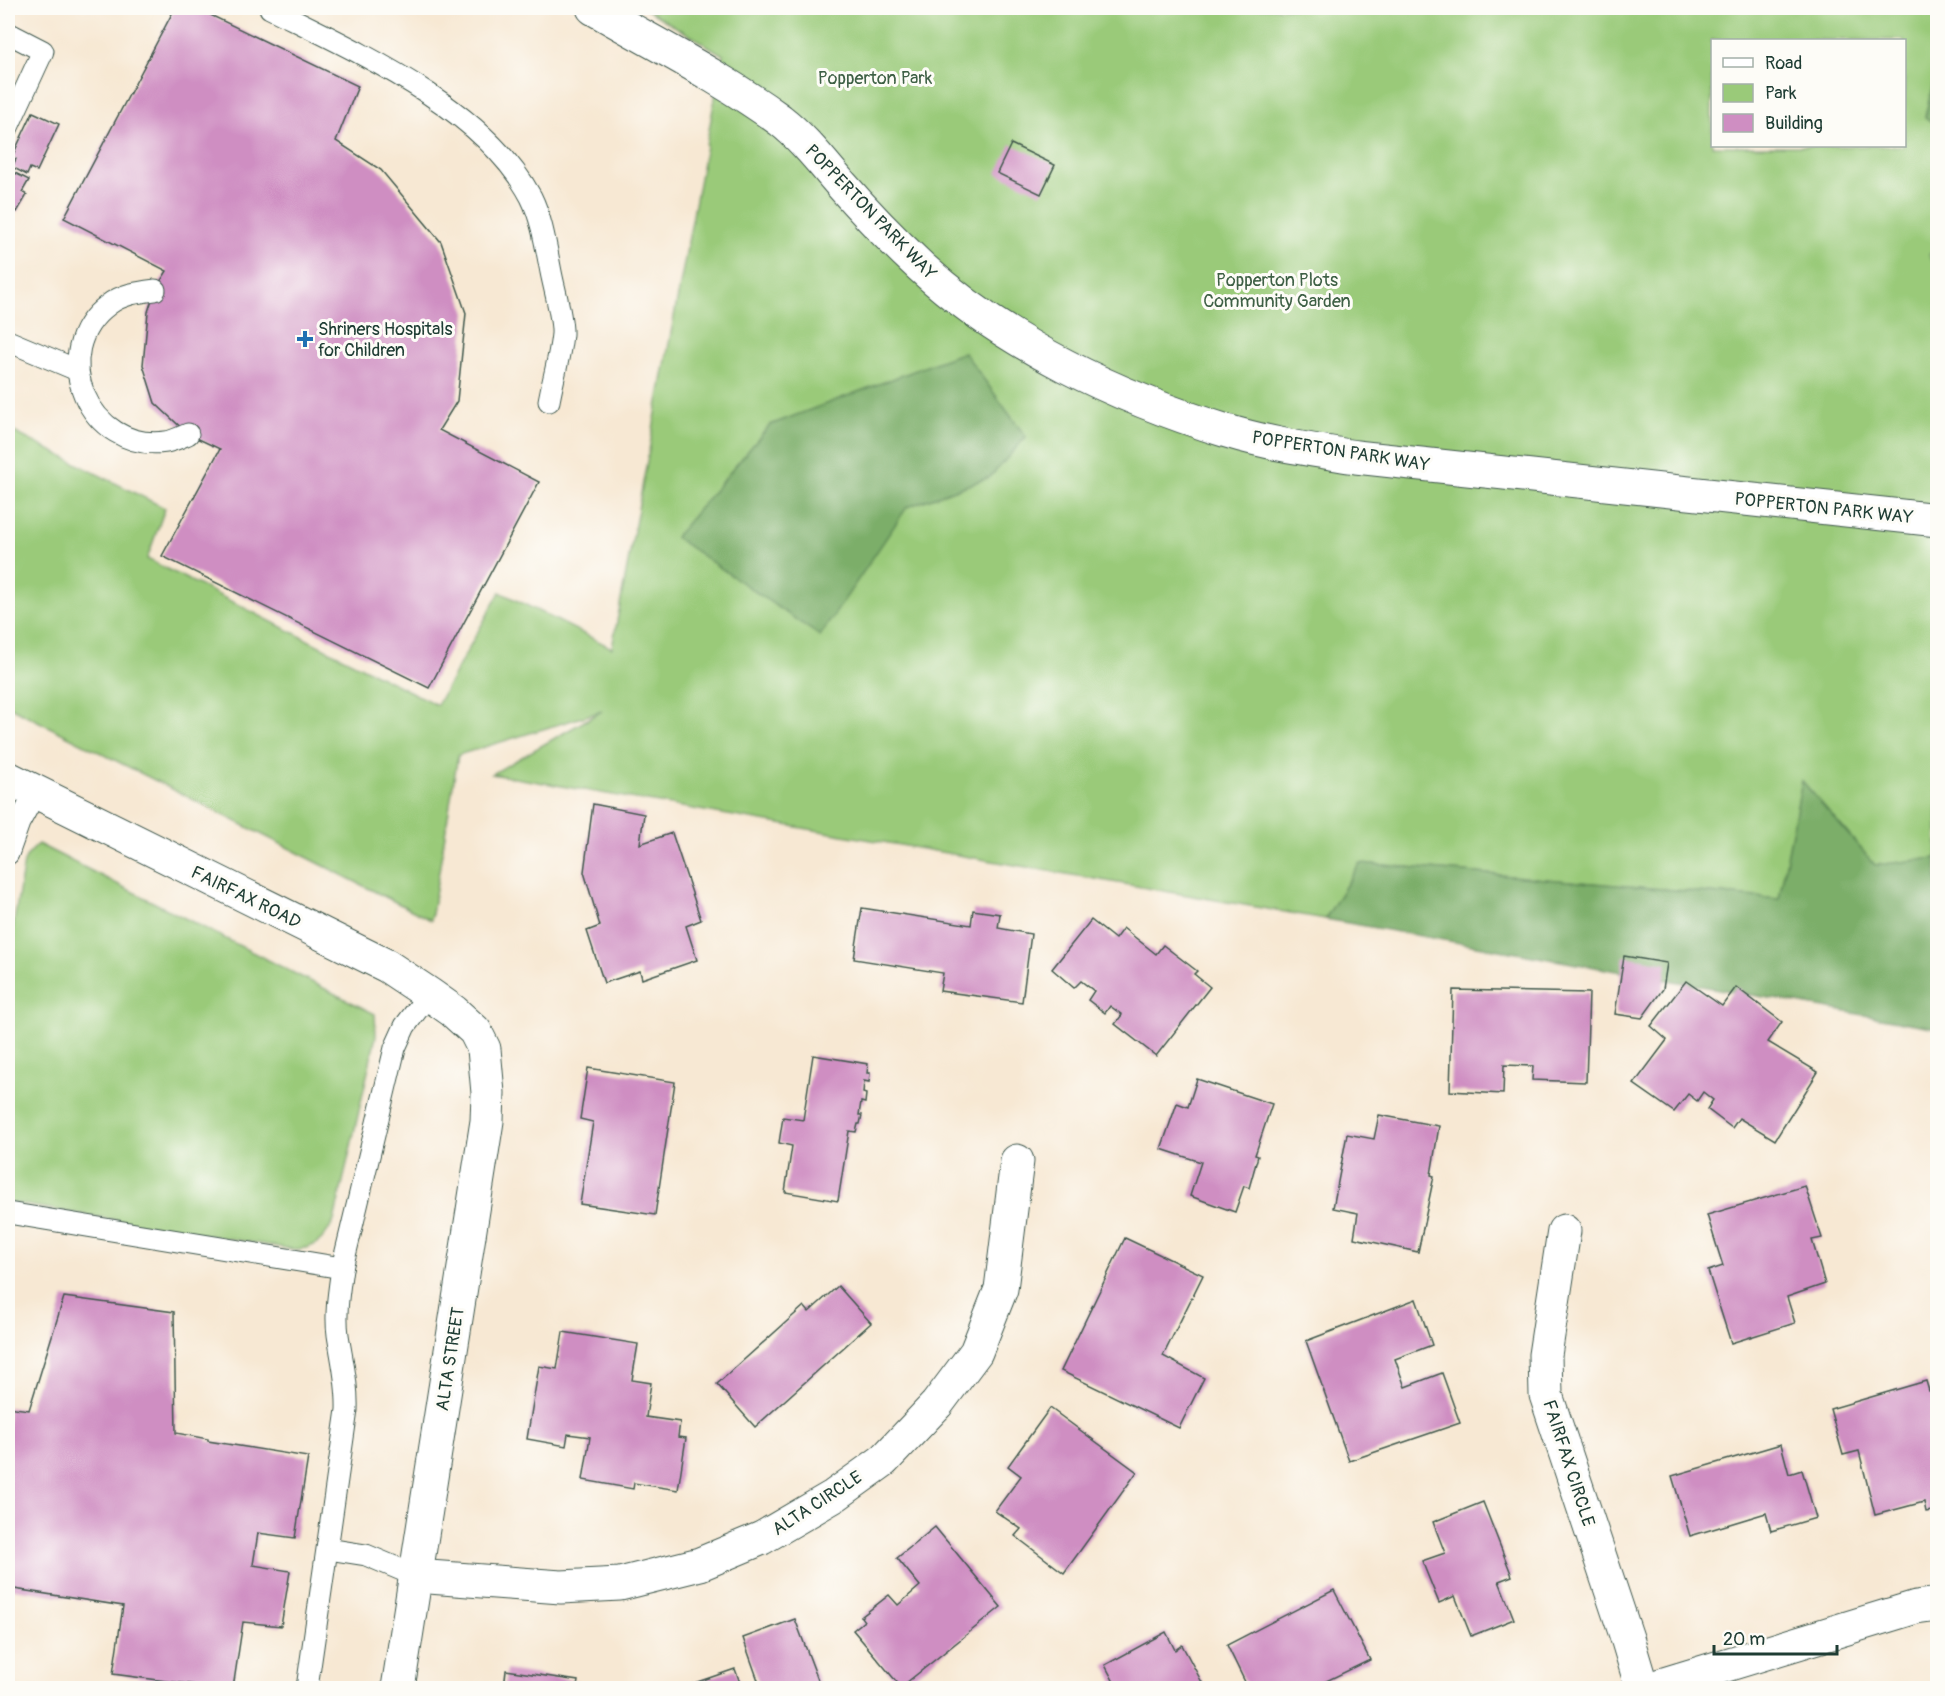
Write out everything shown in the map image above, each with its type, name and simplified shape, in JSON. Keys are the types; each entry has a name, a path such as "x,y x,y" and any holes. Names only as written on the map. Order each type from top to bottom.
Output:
{"street":[{"name":"POPPERTON PARK WAY","path":"593,8 782,121 863,209 921,267 952,294 1055,361 1111,388 1168,411 1229,432 1292,447 1356,457 1938,520"},
{"name":"FAIRFAX ROAD","path":"22,785 387,966 453,1011 475,1031"},
{"name":"ALTA STREET","path":"398,1689 487,1120 487,1069 484,1049 475,1031"},
{"name":"ALTA CIRCLE","path":"416,1576 561,1587 620,1584 700,1564 762,1538 834,1496 884,1460 937,1404 976,1352 1001,1289 1017,1161"},
{"name":"FAIRFAX CIRCLE","path":"1564,1231 1545,1355 1546,1395 1642,1689"},
{"path":"1651,1689 1916,1607 1938,1604"}],"lane":[{"path":"270,8 372,58 482,134 510,165 532,199 542,231 562,332 549,401"},
{"path":"8,33 43,51 8,128"},
{"path":"155,290 130,294 108,304 91,322 80,345 77,370 82,395 96,416 115,432 138,441 166,442 188,434"},
{"path":"8,341 77,370"},
{"path":"8,854 19,823 22,785"},
{"path":"306,1689 347,1410 348,1389 338,1334 338,1301 342,1268 395,1048 405,1026 429,994"},
{"path":"8,1213 342,1268"},
{"path":"328,1549 366,1555 416,1576"}],"green space":[{"path":"644,8 1937,8 1937,69 1925,116 1938,126 1937,248 1929,255 1938,270 1937,858 1875,865 1802,781 1779,899 1360,863 1325,919 492,774 602,711 458,755 431,920 8,706 8,432 12,431 165,508 147,559 437,705 500,592 612,648 723,55","holes":["1025,438 989,477 907,507"]},
{"path":"1937,69 1938,126 1925,117"},
{"path":"964,352 1026,437 990,477 907,507 820,636 675,537 770,425"},
{"path":"1802,781 1875,865 1937,858 1937,1028 1325,919 1360,863 1779,899"},
{"path":"38,844 375,1014 376,1036 334,1221 317,1243 306,1248 291,1249 8,1202 8,958 24,862"}],"building":[{"name":"Shriners Hospitals for Children","path":"175,8 196,8 358,86 336,141 381,170 441,242 466,313 457,401 439,430 539,482 429,688 162,556 220,449 188,434 155,403 143,365 148,312 155,290 167,271 64,218"},
{"path":"33,112 59,124 37,171 30,168 27,175 12,167 16,159 12,157"},
{"path":"1011,144 1055,165 1041,194 997,173"},
{"path":"11,171 29,180 22,192 27,195 17,212 8,207 8,177"},
{"path":"593,804 644,814 640,844 672,833 701,920 686,926 697,960 642,979 640,971 604,983 587,931 600,926 584,872"},
{"path":"862,908 971,925 973,910 1000,914 998,928 1031,934 1022,1002 940,991 943,973 854,959"},
{"path":"1091,920 1115,939 1123,928 1156,954 1163,945 1197,971 1194,974 1210,987 1156,1056 1115,1024 1122,1015 1110,1006 1105,1013 1088,1000 1094,991 1081,981 1074,988 1052,969"},
{"path":"1624,956 1667,963 1663,989 1642,1018 1615,1014"},
{"path":"1686,981 1722,1006 1736,987 1782,1022 1768,1042 1818,1072 1775,1140 1739,1118 1732,1128 1707,1109 1713,1100 1703,1092 1697,1101 1688,1094 1674,1112 1634,1084 1667,1040 1651,1026"},
{"path":"1453,990 1589,993 1586,1082 1532,1080 1533,1066 1504,1065 1503,1094 1450,1091"},
{"path":"813,1055 868,1064 867,1073 870,1073 869,1082 864,1081 863,1093 866,1094 865,1103 861,1102 860,1124 856,1132 849,1131 838,1201 785,1192 792,1146 779,1143 783,1117 803,1120"},
{"path":"588,1068 675,1082 655,1215 580,1204 593,1122 580,1119"},
{"path":"1197,1079 1272,1104 1255,1155 1258,1156 1249,1188 1244,1186 1235,1212 1190,1196 1201,1162 1161,1149 1177,1103 1188,1107"},
{"path":"1379,1115 1439,1126 1431,1175 1434,1176 1418,1252 1354,1238 1358,1213 1333,1208 1347,1134 1374,1139"},
{"path":"1805,1186 1822,1238 1812,1240 1825,1284 1787,1297 1795,1323 1731,1343 1708,1271 1723,1266 1707,1215"},
{"path":"1125,1238 1203,1275 1163,1356 1204,1378 1179,1428 1061,1371"},
{"path":"838,1286 871,1323 755,1427 717,1384 804,1306 809,1312"},
{"path":"64,1297 174,1312 176,1433 208,1439 208,1441 308,1457 295,1538 258,1533 253,1565 290,1571 281,1626 243,1622 233,1688 113,1674 123,1606 8,1588 8,1407 29,1410"},
{"path":"1416,1299 1432,1345 1395,1359 1405,1387 1442,1373 1460,1423 1349,1461 1306,1341"},
{"path":"563,1332 638,1344 632,1380 651,1383 646,1417 680,1422 678,1437 686,1438 678,1490 634,1483 633,1489 583,1480 590,1437 568,1434 566,1446 527,1439 539,1366 557,1369"},
{"path":"1926,1381 1929,1391 1938,1389 1938,1510 1926,1512 1924,1502 1875,1515 1859,1451 1843,1455 1830,1409"},
{"path":"1050,1408 1137,1472 1064,1573 1015,1536 1021,1529 995,1511 1021,1476 1008,1466"},
{"path":"1781,1444 1789,1474 1802,1470 1816,1518 1771,1531 1766,1513 1690,1536 1672,1476"},
{"path":"1483,1502 1512,1576 1499,1581 1514,1619 1471,1636 1455,1596 1439,1603 1422,1561 1445,1553 1433,1522"},
{"path":"935,1527 1001,1607 901,1687 853,1630 864,1621 861,1617 889,1595 898,1605 920,1586 897,1558"},
{"path":"1334,1590 1370,1660 1320,1684 1322,1688 1248,1688 1227,1645"},
{"path":"795,1619 821,1688 753,1688 760,1686 743,1638"},
{"path":"1166,1632 1175,1650 1182,1645 1205,1688 1112,1688 1116,1686 1105,1665"},
{"path":"735,1669 742,1688 680,1688"},
{"path":"506,1670 578,1681 577,1688 504,1688"}],"place":[{"name":"Shriners Hospitals for Children","path":"305,339"}],"park label":[{"name":"Popperton Park","path":"875,78"},
{"name":"Popperton Plots Community Garden","path":"1277,290"}]}
